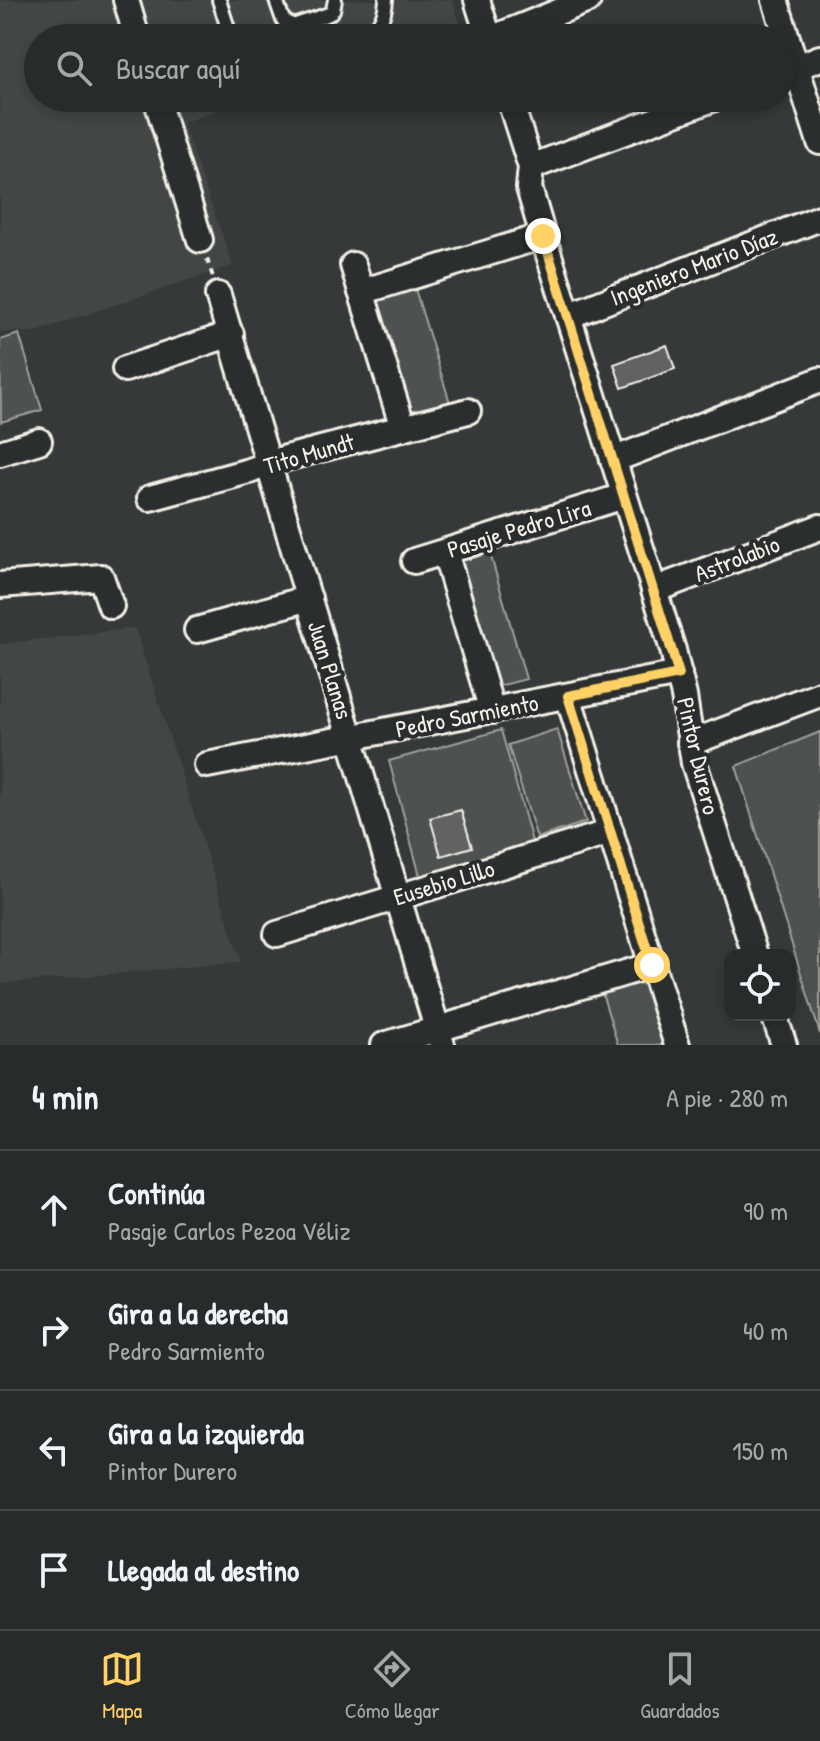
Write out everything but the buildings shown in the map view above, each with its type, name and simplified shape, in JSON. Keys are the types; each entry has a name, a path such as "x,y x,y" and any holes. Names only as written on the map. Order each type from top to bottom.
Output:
{"street":[{"path":"126,0 133,24"},
{"path":"477,0 486,24"},
{"path":"527,24 588,0"},
{"path":"775,0 780,24"},
{"path":"796,67 820,58"},
{"path":"796,86 820,142"},
{"path":"160,112 200,240"},
{"name":"Pintor Durero","path":"513,112 531,167 529,188 533,240 568,316 654,590 679,674 700,782 753,949"},
{"path":"531,167 678,112"},
{"name":"Ingeniero Mario Díaz","path":"568,316 820,218"},
{"path":"361,292 533,240"},
{"path":"353,265 403,428"},
{"name":"Juan Planas","path":"218,295 440,1037"},
{"path":"125,369 231,334"},
{"path":"613,460 820,380"},
{"name":"Tito Mundt","path":"150,498 468,411"},
{"path":"0,453 39,441"},
{"name":"Pasaje Pedro Lira","path":"414,561 624,496"},
{"name":"Astrolabio","path":"654,590 820,527"},
{"path":"445,552 492,711"},
{"path":"0,585 101,577 111,606"},
{"path":"197,630 309,598"},
{"name":"Pedro Sarmiento","path":"207,765 679,674"},
{"path":"690,743 820,694"},
{"path":"568,696 677,1045"},
{"name":"Eusebio Lillo","path":"277,934 611,832"},
{"path":"384,1045 440,1037 652,965"},
{"path":"776,1021 784,1045"}],"lane":[{"path":"219,0 227,24"},
{"path":"276,0 283,20 290,24"},
{"path":"299,24 329,14 335,0"},
{"path":"378,24 386,0"}],"path":[{"path":"200,240 218,295"}],"shaded area":[{"path":"0,0 452,0 460,24 24,24 24,112 213,112 182,123 233,265 35,332 0,332"},
{"path":"415,289 451,406 407,419 371,302"},
{"path":"19,334 42,410 1,422 0,340"},
{"path":"490,553 526,679 491,688 456,563"},
{"path":"135,628 241,962 0,984 0,644"},
{"path":"557,729 586,822 537,838 508,745"},
{"path":"501,730 533,845 420,876 389,761"},
{"path":"820,732 820,1034 796,949 793,949 736,766"},
{"path":"645,976 667,1045 618,1045 601,990"}],"route":[{"path":"543,236 679,674 568,696 652,965"}]}
